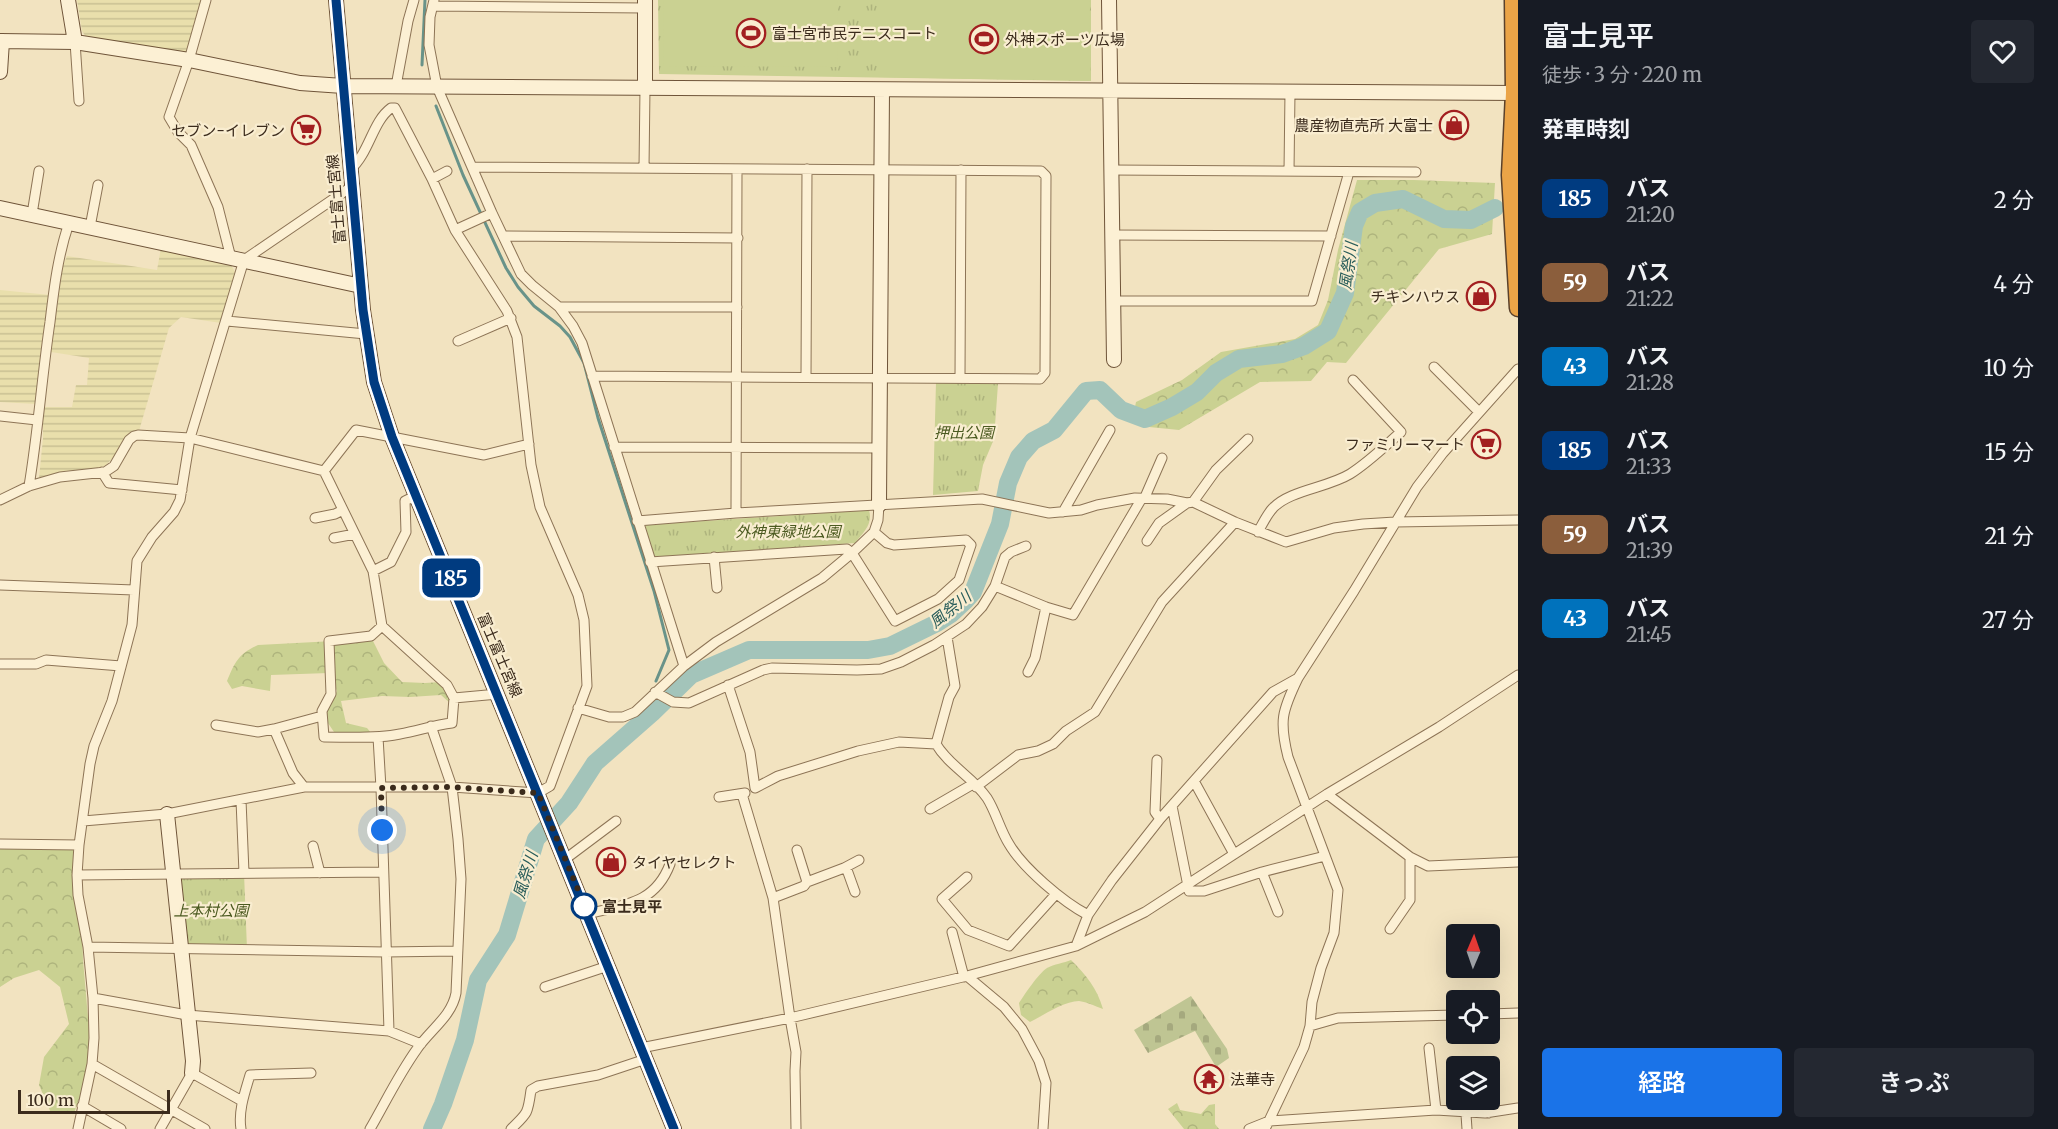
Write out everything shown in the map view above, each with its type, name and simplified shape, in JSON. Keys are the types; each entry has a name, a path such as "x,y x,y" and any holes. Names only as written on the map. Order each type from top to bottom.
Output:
{"highway":[{"path":"1513,0 1518,120"},
{"path":"1516,93 1510,175 1518,308"}],"street":[{"path":"68,0 75,42 79,101"},
{"path":"78,1129 92,1064 93,998 77,875 90,764 94,746 112,701 132,625 137,561 152,537 174,512 182,490 190,438 213,358 227,321 238,259 191,145 178,132 169,117 189,60 206,0"},
{"name":"富士富士宮線","path":"336,0 351,187 366,334 374,382 392,437 674,1129"},
{"path":"396,86 414,0"},
{"path":"1109,0 1114,360"},
{"path":"644,168 644,4 434,3 430,17 429,45 437,87 521,274 559,307 582,343 684,666"},
{"path":"0,72 1,41 75,42 189,60 300,83 343,86 1516,93"},
{"path":"578,708 609,717 623,717 635,712 684,666 716,642 822,578 874,532 879,505 882,90"},
{"path":"1289,171 1290,92"},
{"path":"83,821 167,814 304,787 452,787 538,793 550,786 587,686 584,620 578,595 540,507 531,465 517,337 511,318 455,230 432,179 395,108 383,114 360,161 350,170"},
{"path":"473,167 1041,171 1046,176 1045,374 1040,379 592,376"},
{"path":"736,513 737,169"},
{"path":"806,377 807,170"},
{"path":"1110,170 1416,172"},
{"path":"32,214 39,171"},
{"path":"432,179 447,171"},
{"path":"960,378 961,171"},
{"path":"1113,301 1312,301 1349,172"},
{"path":"90,227 98,185"},
{"path":"238,259 351,187"},
{"path":"0,209 361,286"},
{"path":"455,230 492,213"},
{"path":"29,486 60,250 69,223"},
{"path":"504,236 738,238"},
{"path":"1111,236 1331,236"},
{"path":"559,307 737,307"},
{"path":"458,341 511,318"},
{"path":"227,321 366,334"},
{"path":"1434,367 1479,412"},
{"path":"1268,1125 1304,1047 1311,1026 1312,1002 1334,933 1338,890 1288,757 1282,735 1282,718 1286,703 1298,678 1395,522 1435,463 1518,369"},
{"path":"1258,532 1273,508 1293,496 1331,484 1350,474 1401,432 1353,380"},
{"path":"0,416 37,420"},
{"path":"324,471 356,430 484,455 529,444"},
{"path":"1063,512 1110,430"},
{"path":"0,500 29,486 60,477 102,472 114,465 129,440 134,436 190,438 324,471"},
{"path":"1147,541 1159,523 1190,502 1216,470 1248,439"},
{"path":"614,447 880,448"},
{"path":"995,586 1046,608 1073,615 1144,498 1162,458"},
{"path":"324,471 373,571 382,626 447,686 454,698 452,723 400,735 324,736 322,716 331,694 329,641 371,636 382,626"},
{"path":"102,472 109,483 182,490"},
{"path":"373,571 390,562 406,532 405,501 417,495"},
{"path":"637,521 982,499 1049,513 1144,498 1190,502 1286,542 1334,528 1395,522 1518,520"},
{"path":"315,518 343,510"},
{"path":"930,809 974,785 1018,755 1038,751 1053,744 1066,731 1095,712 1162,602 1235,522"},
{"path":"650,562 847,549 852,553 895,621 938,599 959,580 971,545 966,540 894,545 887,543 874,532"},
{"path":"334,538 355,534"},
{"path":"656,693 673,702 689,703 772,668 881,669 901,662 966,624 982,608 995,586 1005,557 1026,546"},
{"path":"714,557 717,588"},
{"path":"0,585 134,590"},
{"path":"1028,672 1035,658 1046,608"},
{"path":"947,637 955,686 949,697 936,744 942,754 986,797 1014,852 1071,907 1088,915"},
{"path":"0,664 36,664 45,660 121,666"},
{"path":"511,1129 525,1116 531,1090 538,1086 598,1075 643,1054 966,976 1076,946 1145,912 1327,794 1439,728 1518,675"},
{"path":"1076,946 1088,915 1112,880 1161,819 1273,692 1298,678"},
{"path":"728,685 750,752 755,788"},
{"path":"454,698 498,694"},
{"path":"216,725 258,732 322,716"},
{"path":"370,1129 421,1044 455,1000 461,879 452,787 431,726"},
{"path":"274,729 293,773 304,787"},
{"path":"378,737 389,1031"},
{"path":"719,797 742,794 778,776 858,752 899,742 936,744"},
{"path":"1157,760 1155,812 1161,819"},
{"path":"1194,781 1234,854"},
{"path":"742,794 774,898 789,1018 796,1052 796,1129"},
{"path":"1327,794 1410,857 1428,866 1518,862"},
{"path":"241,800 244,873"},
{"path":"1172,806 1190,891 1204,891 1262,872 1324,856"},
{"path":"160,1129 192,1073 182,948 167,814"},
{"path":"564,860 615,821"},
{"path":"0,844 79,845"},
{"path":"313,846 320,873"},
{"path":"798,850 807,882"},
{"path":"1390,929 1410,900 1410,857"},
{"path":"774,898 859,860"},
{"path":"588,914 640,901 654,891 669,864"},
{"path":"846,867 855,892"},
{"path":"77,875 383,872"},
{"path":"1262,872 1278,912"},
{"path":"967,877 942,899 968,930 1009,946 1056,894"},
{"path":"952,932 966,976 1004,1007 1022,1029 1039,1061 1046,1083 1043,1129"},
{"path":"88,947 458,951"},
{"path":"545,987 608,966"},
{"path":"93,998 187,1015 389,1031 421,1044"},
{"path":"1500,1014 1518,1013"},
{"path":"1311,1026 1338,1018 1446,1015"},
{"path":"1429,1047 1436,1110"},
{"path":"92,1064 205,1129"},
{"path":"192,1073 242,1101"},
{"path":"241,1129 242,1101 250,1075 311,1073"},
{"path":"82,1106 122,1129"},
{"path":"1249,1129 1268,1125 1436,1110 1489,1113 1518,1108"},
{"path":"1464,1111 1467,1129"}],"shaded area":[{"path":"77,0 201,0 186,55 86,37 82,31"},
{"path":"161,248 230,263 236,274 221,323 181,317 169,328 139,431 106,465 97,469 64,472 39,478 43,407 72,407 76,385 87,385 89,358 51,352 62,268 67,256 157,270"},
{"path":"0,290 50,295 35,404 0,402"}],"green space":[{"path":"658,0 1091,0 1091,81 659,74"},
{"name":"富士宮市民テニスコート","path":"664,0 838,0 837,67 663,66"},
{"name":"外神スポーツ広場","path":"877,0 1089,0 1091,81 877,77"},
{"path":"1357,180 1495,183 1492,234 1439,249 1346,363 1327,362 1311,381 1260,382 1179,430 1149,427 1132,421 1136,402 1182,380 1221,352 1295,339 1318,325 1328,300 1338,250"},
{"name":"押出公園","path":"936,382 998,384 994,439 983,465 978,491 933,495"},
{"name":"外神東緑地公園","path":"869,510 869,524 855,543 654,557 645,525"},
{"path":"372,639 384,663 402,682 441,682 452,691 451,704 441,695 382,696 341,701 346,723 367,728 372,734 352,737 334,732 324,717 337,691 329,673 271,675 270,691 242,686 232,689 227,681 238,659 258,645"},
{"path":"79,845 83,960 92,1064 74,1113 51,1113 39,1085 44,1057 69,1024 60,987 39,970 14,978 0,987 0,847"},
{"name":"上本村公園","path":"172,873 244,873 247,949 182,948"},
{"path":"1071,960 1090,982 1103,1009 1079,1001 1061,1006 1030,1022 1021,1015 1019,1003 1043,971"},
{"path":"1191,996 1227,1049 1229,1058 1216,1067 1195,1031 1148,1053 1134,1030"},
{"path":"1177,1103 1180,1110 1201,1114 1209,1105 1215,1104 1215,1124 1219,1129 1184,1129 1168,1109"}],"waterway":[{"path":"422,65 425,0"},
{"path":"436,106 463,175 506,268 534,306 560,326 570,337 584,363 598,418 654,591 669,650 656,681"},
{"name":"風祭川","path":"432,1129 465,1040 478,980 507,935 536,839 569,803 595,763 691,675 749,650 868,650 890,646 937,623 951,614 973,592 1000,524 1008,483 1019,457 1033,441 1054,430 1086,391 1100,390 1121,410 1145,419 1197,392 1216,373 1239,359 1282,354 1304,346 1328,331 1345,293 1354,226 1360,212 1375,203 1403,199 1444,219 1471,220 1495,208"},
{"name":"風祭川","path":"652,713 654,700"}],"bus line":[{"name":"185","path":"336,0 363,310 374,382 392,437 674,1129"}],"place":[{"name":"富士宮市民テニスコート","path":"751,33"},
{"name":"外神スポーツ広場","path":"984,39"},
{"name":"農産物直売所 大富士","path":"1454,125"},
{"name":"セブン-イレブン","path":"306,130"},
{"name":"チキンハウス","path":"1481,296"},
{"name":"ファミリーマート","path":"1486,444"},
{"name":"タイヤセレクト","path":"611,862"},
{"name":"富士見平","path":"584,906"},
{"name":"法華寺","path":"1209,1079"}],"route":[{"path":"382,830 381,788 452,787 538,793 588,914 584,906"}]}
